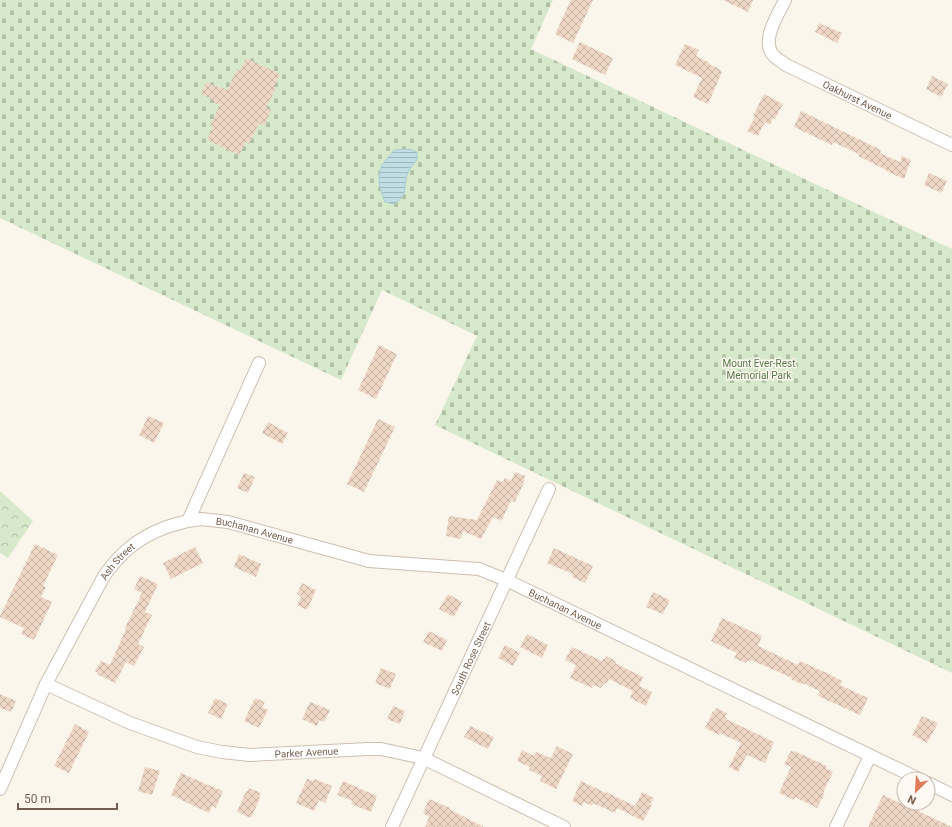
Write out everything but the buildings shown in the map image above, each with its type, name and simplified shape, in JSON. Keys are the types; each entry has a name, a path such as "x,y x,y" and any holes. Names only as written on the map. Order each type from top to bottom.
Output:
{"street":[{"name":"Oakhurst Avenue","path":"785,0 770,31 768,41 773,55 786,65 952,145"},
{"path":"188,521 259,363"},
{"name":"South Rose Street","path":"392,827 548,490"},
{"name":"Buchanan Avenue","path":"188,521 201,519 228,522 369,561 479,569 506,580 902,771"},
{"name":"Ash Street","path":"0,789 46,684 97,587 113,563 126,550 142,539 164,528 188,521"},
{"name":"Parker Avenue","path":"46,684 130,723 197,747 222,752 250,755 381,749 424,758 564,827"},
{"path":"836,827 870,756"},
{"path":"936,787 952,794"}],"green space":[{"name":"Mount Ever-Rest Memorial Park","path":"0,0 553,0 531,49 952,249 952,673 435,425 477,336 382,290 341,380 0,218"},
{"path":"0,491 33,521 8,558 0,553"}],"water":[{"path":"409,149 417,152 417,160 407,174 404,194 401,199 394,204 385,202 380,188 379,179 382,165 394,150"}]}
